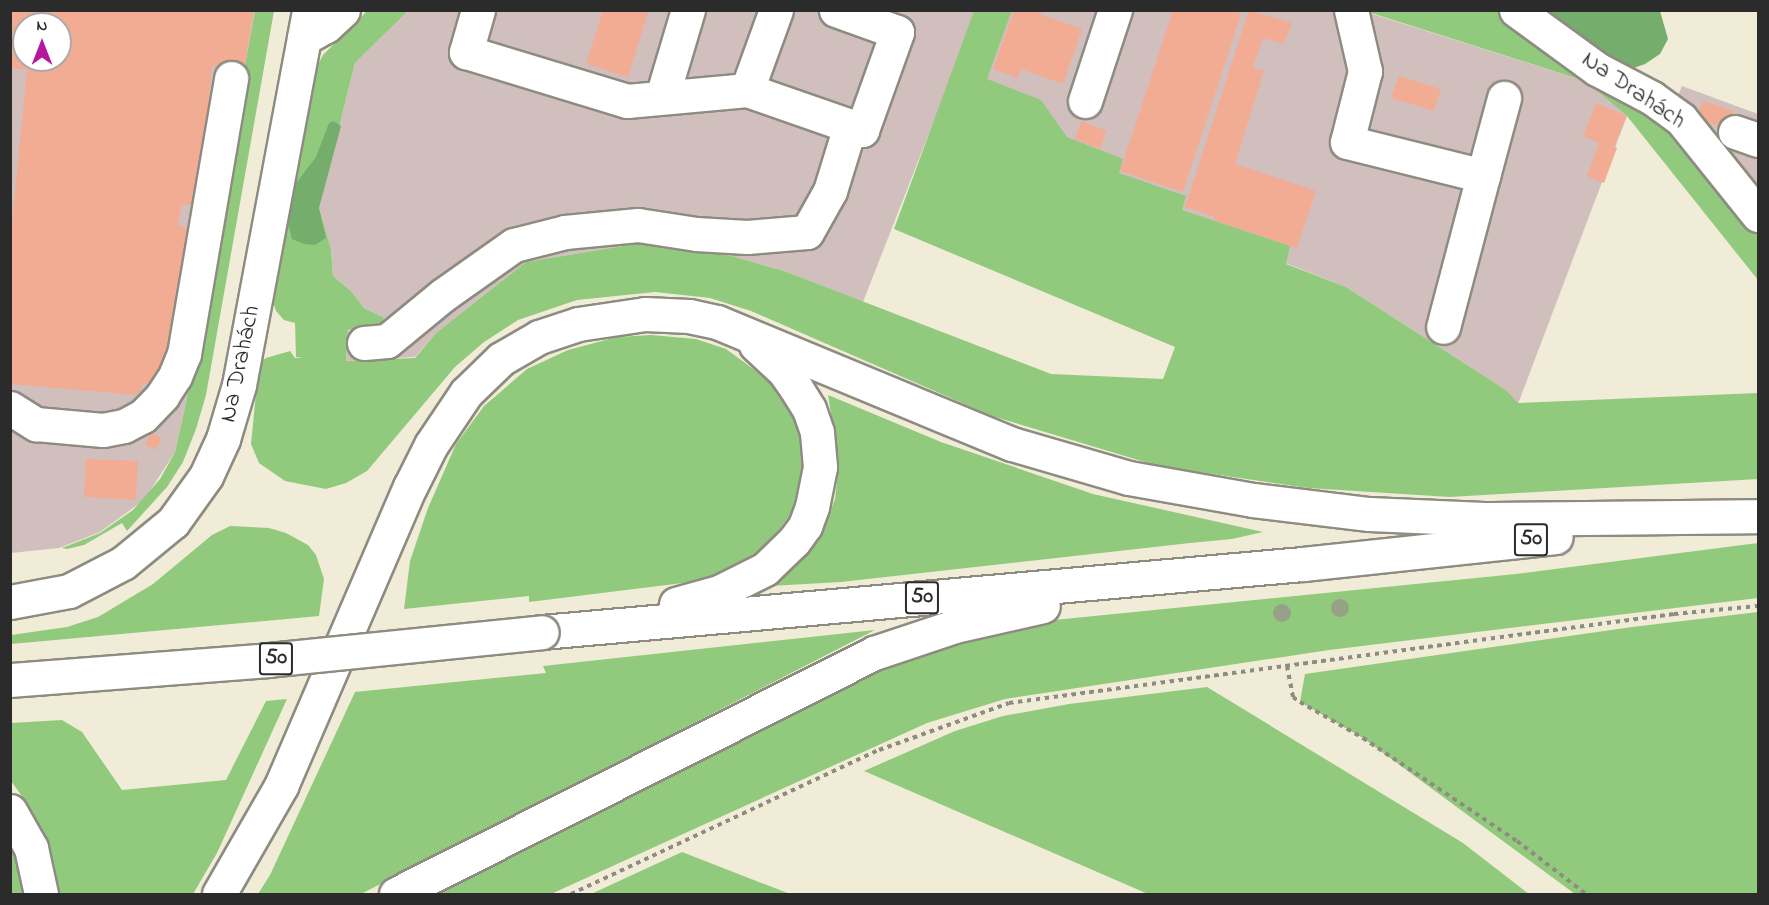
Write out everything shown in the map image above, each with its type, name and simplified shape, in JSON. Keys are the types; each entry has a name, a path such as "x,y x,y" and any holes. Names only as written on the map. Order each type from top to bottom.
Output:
{"main road":[{"path":"306,24 326,26 343,10"},
{"path":"478,10 466,52 627,100 747,90 862,130 897,32 836,10"},
{"path":"662,98 688,10"},
{"path":"747,90 776,10"},
{"path":"1085,100 1115,10"},
{"path":"1352,10 1365,71 1347,142 1483,176"},
{"name":"Na Drahách","path":"1516,10 1597,69 1652,98 1681,119 1758,215"},
{"name":"Na Drahách","path":"10,602 69,591 123,563 173,522 206,476 223,439 239,385 306,24"},
{"path":"10,408 36,424 103,430 124,426 143,416 162,396 175,376 184,354 231,78"},
{"path":"1443,327 1504,99"},
{"path":"363,343 387,341 442,295 514,244 565,232 638,225 696,234 747,237 807,232 830,191 850,126"},
{"path":"219,894 281,786 420,465 466,393 513,351 553,332 592,320 645,314 689,316 739,330 1012,444 1129,478 1253,500 1369,514 1485,519 1758,516"},
{"path":"542,632 719,592 765,569 794,541 805,526 818,484 820,450 818,432 809,409 784,372 739,330"},
{"name":"50","path":"10,680 268,660 542,632 1303,564 1758,516"},
{"path":"396,894 619,779 874,653 908,639 1012,610 1303,564"},
{"path":"10,811 31,848 41,894"}],"path":[{"path":"571,894 879,750 1009,703 1664,615 1758,606"},
{"path":"1287,666 1293,697 1363,738 1517,841 1586,894"}],"shaded area":[{"path":"11,11 255,11 211,249 186,403 175,452 144,500 100,532 59,548 11,553"},
{"path":"408,11 1363,11 1585,81 1627,116 1518,404 1506,390 1346,287 1179,221 935,118 863,302 784,271 718,252 647,242 526,262 436,333 415,357 346,361 348,331 385,327 383,317 364,308 351,291 333,276 331,249 319,208 355,63"},
{"path":"1682,86 1758,114 1758,197 1678,96"}],"green space":[{"path":"368,10 408,11 355,63 319,208 331,249 333,276 351,291 364,308 383,317 386,327 348,330 346,361 415,358 436,333 526,262 647,242 718,252 784,271 1051,374 1163,379 1175,347 894,229 974,11 1012,10 987,79 1041,100 1067,137 1123,159 1119,173 1186,196 1182,210 1290,246 1286,264 1346,287 1506,390 1518,403 1758,393 1758,479 1450,497 1308,488 1158,466 992,416 751,311 710,298 655,292 577,300 518,320 484,342 455,367 367,471 346,483 326,489 285,481 259,463 251,444 259,363 266,358 290,351 295,358 303,358 296,357 295,323 284,320 276,311 272,299 301,126 313,74 323,55"},
{"path":"1548,10 1660,11 1668,39 1660,54 1645,64 1631,69 1599,56 1558,25"},
{"path":"255,11 274,11 206,395 196,429 183,462 167,487 127,531 122,523 84,545 62,548 100,533 133,510 160,479 175,452 186,403 211,249"},
{"path":"1365,11 1505,11 1644,103 1758,227 1758,280 1627,116 1585,81"},
{"path":"334,121 341,126 319,208 326,238 315,245 304,244 292,239 286,216 290,191 316,157 329,123"},
{"path":"651,335 696,339 726,349 767,379 783,399 796,423 802,446 803,465 792,512 773,538 749,560 699,581 529,602 529,596 404,609 410,561 428,508 456,444 484,406 527,369 568,350 617,337"},
{"path":"828,395 941,442 1093,494 1263,532 1232,539 841,582 770,586 806,554 824,528 835,499 839,463"},
{"path":"230,526 269,528 286,533 308,545 316,555 324,579 319,616 11,644 11,635 67,627 98,617 153,584 212,535"},
{"path":"1758,543 1758,598 1329,650 1005,699 927,723 551,894 428,894 819,695 920,653 987,633 1054,620 1516,574"},
{"path":"1758,612 1758,894 1575,894 1363,738 1300,702 1305,674 1632,627"},
{"path":"875,630 361,894 258,894 270,875 355,692 546,673 543,666"},
{"path":"1207,687 1463,843 1529,894 1148,894 864,771 955,731 1003,716 1069,704"},
{"path":"287,699 217,853 193,894 59,894 47,841 24,799 11,781 11,723 62,720 82,732 122,790 226,780 266,701"},
{"path":"10,845 18,862 23,894 11,894"},
{"path":"682,852 790,894 591,894"}],"building":[{"path":"12,10 254,10 244,70 212,66 199,206 182,205 179,218 178,226 197,228 181,360 164,359 162,379 155,385 143,384 142,389 136,395 10,384 10,242 27,72 72,72 72,12 12,12 12,68 10,68"},
{"path":"603,10 649,10 628,77 586,64"},
{"path":"1014,10 1042,10 1040,14 1082,29 1063,84 1021,69 1018,78 993,69"},
{"path":"1173,10 1229,10 1241,14 1183,192 1120,171"},
{"path":"1249,10 1292,23 1284,44 1263,38 1253,68 1264,71 1235,164 1316,191 1297,248 1214,220 1215,217 1185,207"},
{"path":"1399,76 1441,89 1434,111 1391,98"},
{"path":"1703,101 1734,111 1728,129 1697,119"},
{"path":"1596,103 1627,116 1614,146 1617,148 1604,183 1587,176 1599,143 1583,136"},
{"path":"1081,121 1107,131 1100,149 1075,139"},
{"path":"151,432 161,438 156,450 145,445"},
{"path":"86,459 138,461 136,500 84,497"}]}
